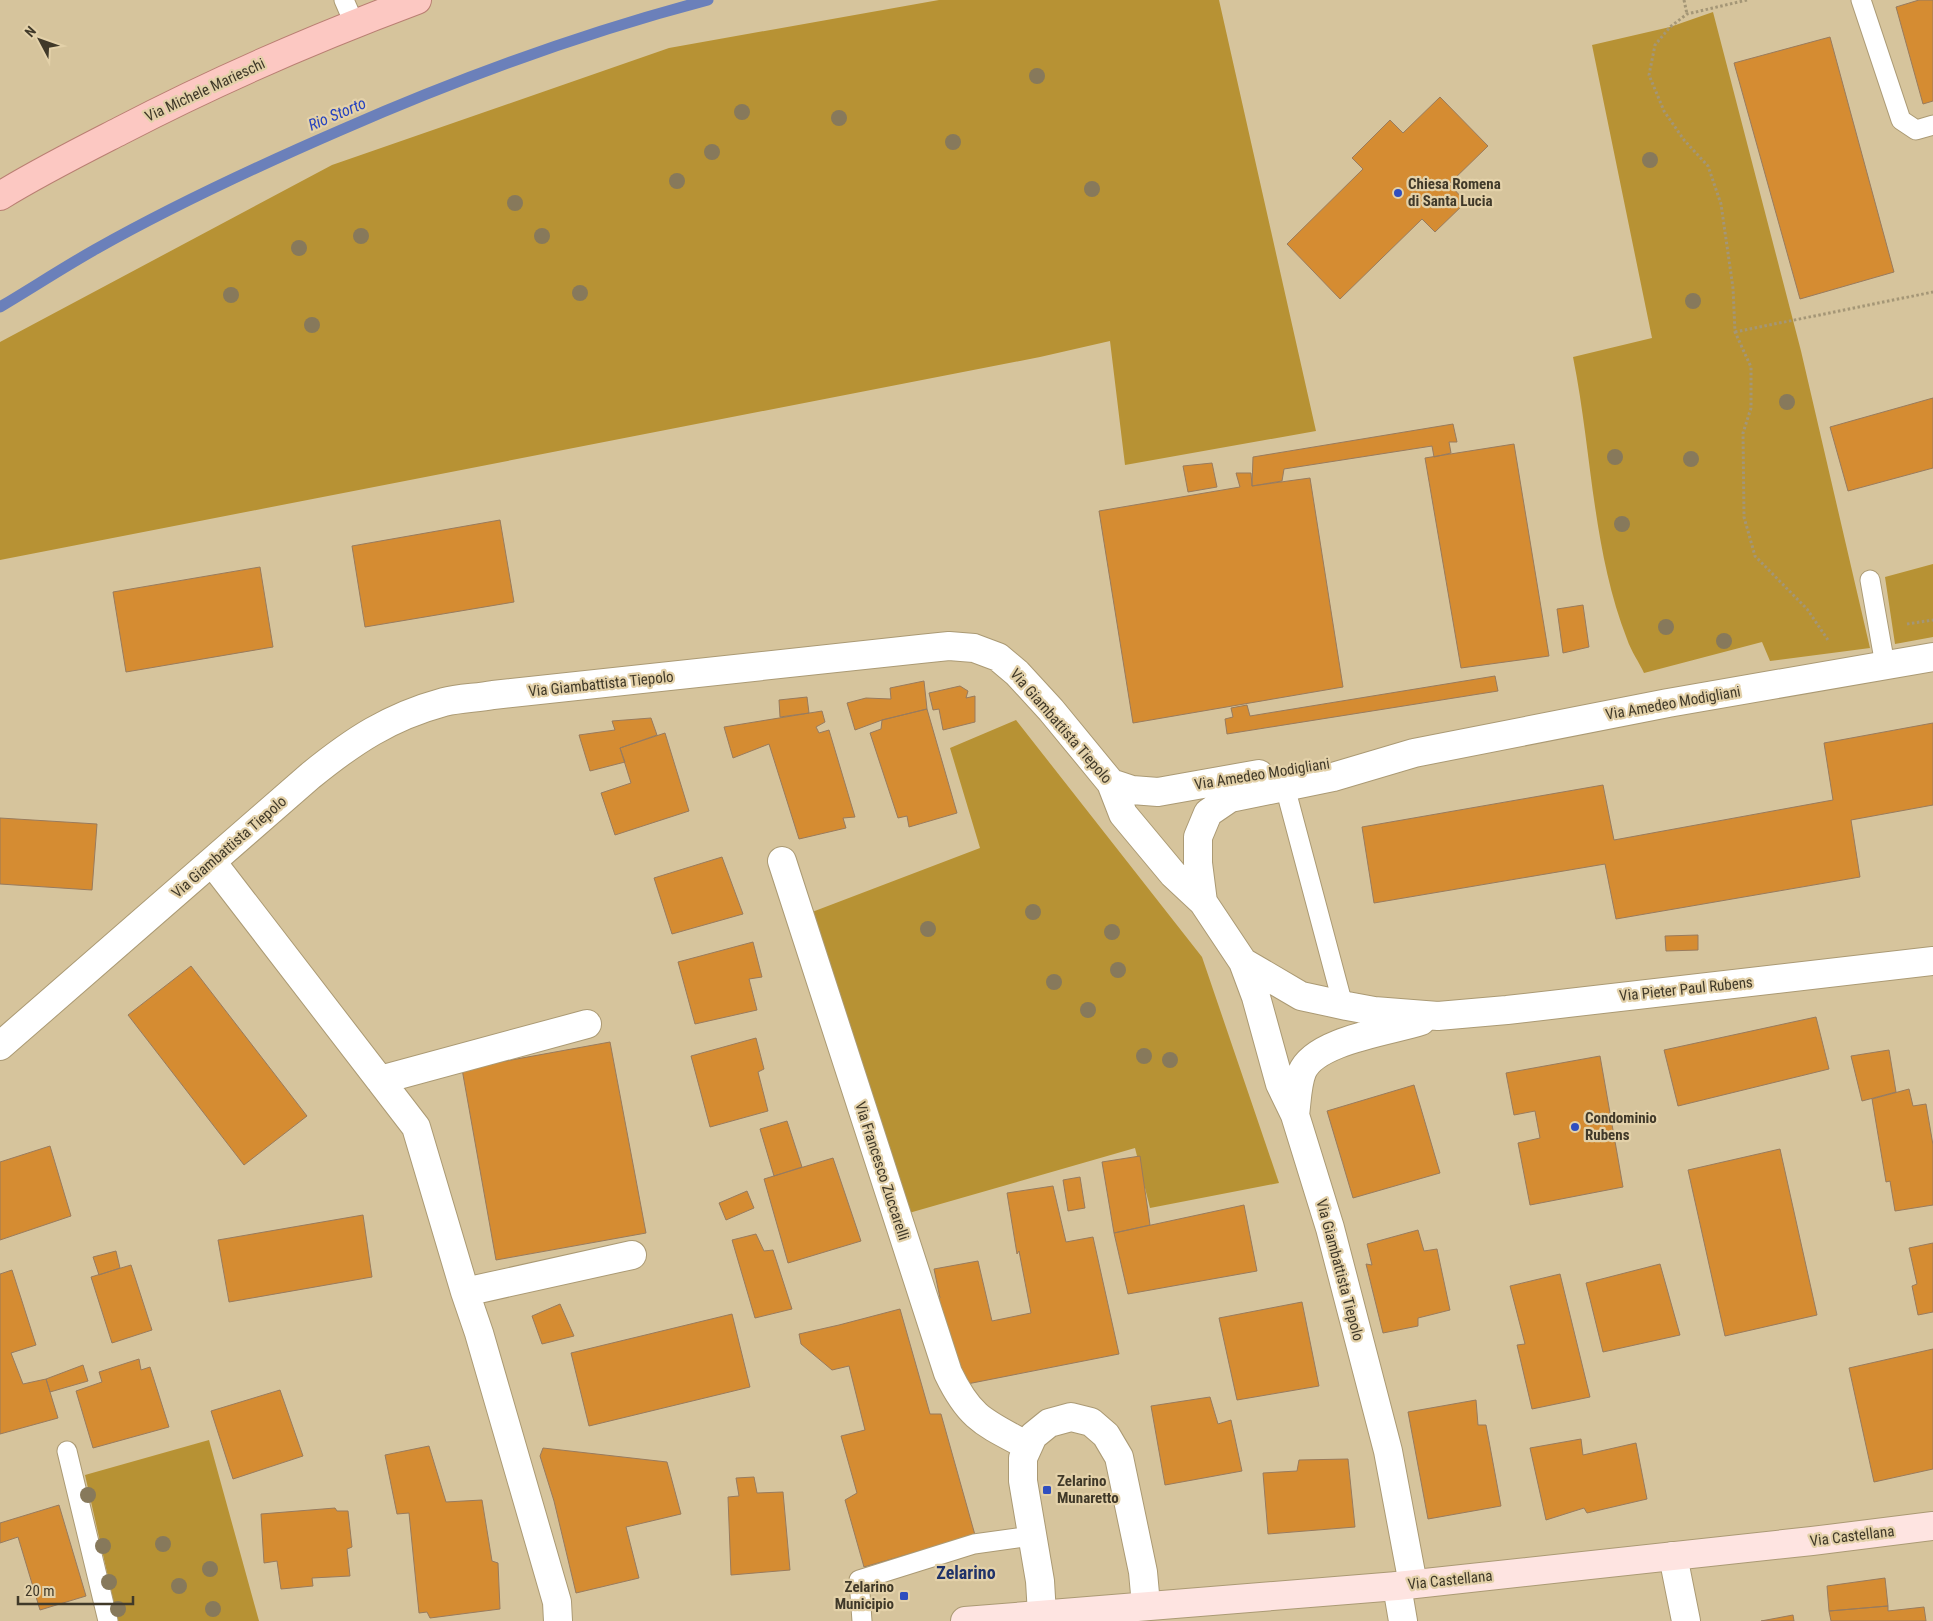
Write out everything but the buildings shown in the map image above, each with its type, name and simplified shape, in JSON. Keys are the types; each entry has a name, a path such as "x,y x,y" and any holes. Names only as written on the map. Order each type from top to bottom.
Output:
{"main road":[{"name":"Via Michele Marieschi","path":"0,196 79,152 172,104 263,62 349,12 417,0"}],"street":[{"name":"Via Giambattista Tiepolo","path":"0,1046 310,776 344,749 372,731 407,714 446,702 920,648 950,646 974,648 998,657 1036,692 1111,783 1122,814 1173,874 1203,902 1243,962 1256,997 1280,1084 1295,1114 1330,1228 1388,1451 1405,1585 1403,1621"},
{"name":"Via Amedeo Modigliani","path":"1111,783 1132,790 1158,792 1273,771 1414,752 1668,703 1933,657"},
{"name":"Via Amedeo Modigliani","path":"1208,813 1230,798 1285,788 1333,776 1414,752"},
{"name":"Via Giambattista Tiepolo","path":"1203,902 1198,863 1198,837 1208,813"},
{"path":"212,862 416,1127 479,1333 557,1602 558,1621"},
{"name":"Via Francesco Zuccarelli","path":"782,862 948,1373 959,1396 974,1415 984,1423 1028,1446"},
{"name":"Via Pieter Paul Rubens","path":"1277,983 1301,996 1343,1005 1374,1011 1438,1016 1507,1010 1933,961"},
{"name":"Via Giambattista Tiepolo","path":"1243,962 1277,983"},
{"name":"Via Pieter Paul Rubens","path":"1295,1114 1302,1072 1310,1061 1321,1052 1349,1040 1438,1016"},
{"path":"380,1080 587,1024"},
{"path":"465,1292 632,1255"},
{"path":"1042,1614 1040,1581 1023,1481 1023,1458 1033,1436 1050,1423 1071,1417 1091,1422 1106,1435 1119,1457 1126,1482 1146,1605"},
{"name":"Via Castellana","path":"965,1621 1042,1614 1109,1614 1146,1605 1405,1585 1812,1542 1933,1526"},
{"path":"1673,1556 1686,1621"}],"lane":[{"path":"1861,0 1901,120 1916,130 1933,126"},
{"path":"1870,580 1885,665"},
{"path":"1285,788 1343,1005"},
{"path":"67,1451 108,1621"},
{"path":"862,1621 859,1580 974,1544 1032,1536"}],"path":[{"path":"1684,0 1687,14"},
{"path":"1747,0 1687,14 1670,27 1654,45 1649,75 1664,111 1684,140 1708,166 1721,204 1734,288 1735,332 1751,367 1751,408 1743,433 1744,517 1755,556 1807,609 1828,639 1829,646"},
{"path":"1735,332 1933,292"}],"shaded area":[{"path":"939,0 1219,0 1316,431 1125,465 1110,341 1040,357 0,560 0,342 332,165 669,48"},
{"path":"1713,12 1801,351 1870,648 1770,661 1762,642 1644,673 1627,639 1615,605 1606,570 1573,357 1652,338 1592,45 1670,27"},
{"path":"1933,564 1933,637 1895,644 1885,577"},
{"path":"1016,720 1202,957 1279,1183 1150,1208 1135,1148 902,1215 799,917 980,848 950,748"},
{"path":"209,1440 259,1621 118,1621 85,1475"}],"waterway":[{"name":"Rio Storto","path":"0,307 84,256 156,216 341,130 431,92 522,58 614,27 708,0"}],"place":[{"name":"Chiesa Romena di Santa Lucia","path":"1398,193"},
{"name":"Condominio Rubens","path":"1575,1127"},
{"name":"Zelarino Munaretto","path":"1047,1490"},
{"name":"Zelarino Municipio","path":"904,1596"}],"district":[{"name":"Zelarino","path":"966,1572"}]}
